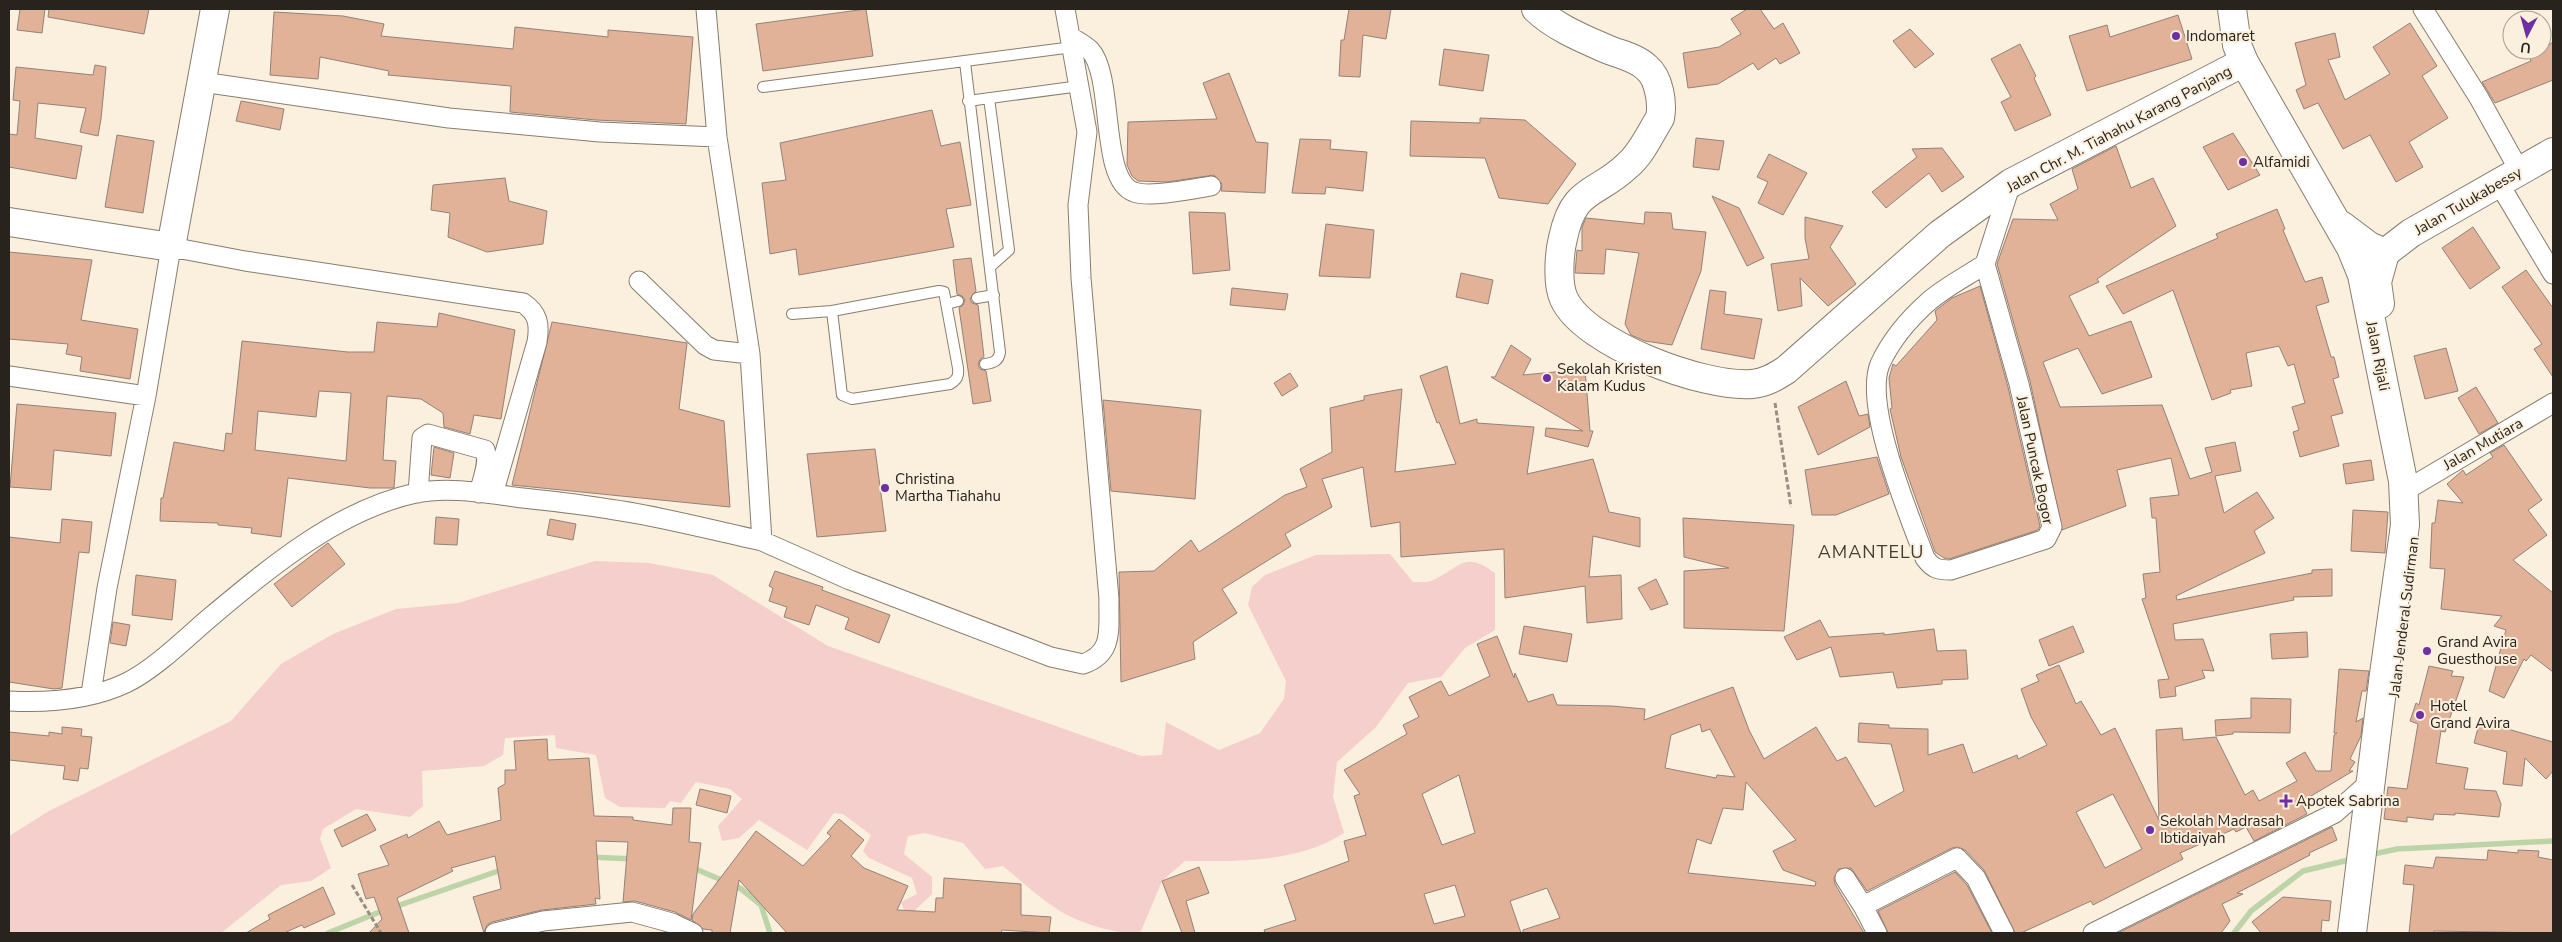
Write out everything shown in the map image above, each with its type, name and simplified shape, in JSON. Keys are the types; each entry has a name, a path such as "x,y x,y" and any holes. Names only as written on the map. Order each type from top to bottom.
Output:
{"main road":[{"path":"9,222 171,247 215,9"},
{"name":"Jalan Chr. M. Tiahahu Karang Panjang","path":"1536,9 1561,28 1636,60 1649,69 1659,94 1661,111 1660,118 1630,163 1616,176 1587,193 1574,206 1562,241 1563,297 1578,318 1606,341 1654,363 1714,379 1743,384 1771,380 1786,370 1940,234 2011,183 2244,62"},
{"name":"Jalan Rijali","path":"2232,9 2237,46 2244,62 2351,248 2362,275 2403,481 2405,525 2377,733"},
{"name":"Jalan Tulukabessy","path":"2385,254 2411,233 2553,152"},
{"path":"2336,221 2356,238 2385,254"},
{"name":"Jalan Jenderal Sudirman","path":"2357,930 2370,828 2415,534 2413,486 2390,382 2377,282 2385,254"},
{"name":"Jalan Jenderal Sudirman","path":"2370,828 2371,781 2377,733"}],"street":[{"path":"706,9 717,137 750,354 762,540"},
{"path":"9,701 44,703 91,694 126,683 156,662 245,588 341,520 418,493 444,490 610,509 762,540 850,580 1071,664 1082,664 1101,655 1108,644 1108,599 1081,278 1078,205 1087,132 1065,9"},
{"path":"2423,9 2479,98 2509,176 2553,274"},
{"path":"1072,42 1090,50 1100,71 1113,156 1120,180 1134,192 1160,193 1210,186"},
{"path":"202,82 450,118 600,132 717,137"},
{"path":"1985,264 2011,183"},
{"path":"91,694 107,588 146,396 171,247 523,303 532,308 537,317 539,328 536,342 486,494"},
{"name":"Jalan Puncak Bogor","path":"1985,264 2019,384 2052,526 2046,539 1952,570 1938,570 1931,566 1924,558 1891,464 1877,403 1880,366 1897,334 1929,301 1985,264"},
{"path":"638,281 705,345 714,350 750,354"},
{"path":"9,376 146,396"},
{"name":"Jalan Mutiara","path":"2413,486 2553,403"},
{"path":"418,493 422,438 428,434 485,450 487,456 486,494"},
{"path":"2093,933 2335,813 2371,781"},
{"path":"1863,906 1957,858 1976,878 2004,933"},
{"path":"1845,878 1877,933"},
{"path":"495,933 543,922 632,912 672,923 693,933"}],"lane":[{"path":"762,87 965,62 1072,42"},
{"path":"965,62 968,101 991,266 1000,352 1000,357 994,363 985,364"},
{"path":"968,101 1080,86"},
{"path":"989,98 1009,250 991,266"},
{"path":"792,314 832,311 939,291 944,292 963,368 950,384 852,399 847,398 842,395 832,311"},
{"path":"977,298 994,295"},
{"path":"947,304 958,302"}],"path":[{"path":"1771,380 1791,507"},
{"path":"352,885 381,933"}],"shaded area":[{"path":"1390,554 1413,582 1431,581 1463,563 1469,562 1485,566 1495,573 1495,630 1465,648 1441,677 1408,683 1376,727 1337,762 1333,797 1344,833 1326,843 1288,855 1246,860 1185,861 1162,881 1141,931 1133,933 1111,930 1086,923 1065,914 1043,899 1003,866 985,869 963,843 925,833 908,836 904,854 932,877 932,894 907,918 901,902 917,894 912,878 869,858 863,851 871,835 843,814 834,813 807,850 759,820 739,838 722,841 718,826 742,799 730,789 696,782 681,803 670,801 665,808 620,807 605,798 596,755 556,748 555,735 505,738 503,755 484,766 422,771 423,806 410,817 356,809 323,829 320,839 331,868 311,881 281,885 221,933 9,933 9,836 49,811 231,721 281,664 333,634 396,609 458,603 595,561 649,563 713,575 828,646 1141,756 1162,755 1166,722 1219,750 1260,733 1284,699 1286,681 1248,605 1252,587 1265,575 1316,555"}],"building":[{"path":"20,9 45,9 42,33 17,30"},
{"path":"49,9 149,9 144,34 48,17"},
{"path":"866,9 873,56 763,71 756,24"},
{"path":"1349,9 1391,9 1386,39 1363,35 1360,77 1339,76 1341,40 1344,40"},
{"path":"1747,9 1760,9 1774,29 1783,23 1800,53 1780,64 1776,58 1758,70 1753,63 1718,84 1688,88 1683,53 1719,47 1741,34 1731,19"},
{"path":"274,12 343,16 384,24 381,36 513,49 515,27 608,37 608,30 693,37 686,124 596,120 510,112 511,86 388,75 389,71 320,57 318,79 270,75"},
{"path":"2178,15 2192,59 2087,91 2069,36 2107,25 2110,37"},
{"path":"2410,23 2437,66 2422,76 2448,118 2409,142 2423,167 2396,182 2370,135 2343,149 2318,103 2304,109 2296,90 2306,85 2295,43 2335,33 2340,57 2328,60 2345,100 2390,74 2373,47"},
{"path":"1910,29 1934,54 1915,68 1893,41"},
{"path":"2552,43 2553,80 2495,103 2482,82 2531,60 2552,60"},
{"path":"2020,44 2036,76 2034,78 2051,115 2015,131 2001,102 2011,97 1991,59"},
{"path":"1444,49 1489,55 1483,91 1439,85"},
{"path":"95,65 106,67 98,136 80,132 86,108 38,103 35,138 82,146 76,179 9,167 9,134 17,135 20,101 13,100 16,67 93,75"},
{"path":"1229,73 1256,142 1268,143 1265,193 1221,191 1222,184 1214,175 1167,182 1138,181 1132,176 1127,165 1128,122 1217,119 1203,83"},
{"path":"241,101 284,109 280,130 236,121"},
{"path":"932,110 941,146 960,142 971,205 946,209 954,247 799,275 796,249 770,254 762,183 786,180 780,143"},
{"path":"1480,118 1525,120 1576,164 1548,204 1499,198 1485,158 1410,156 1411,121 1480,123"},
{"path":"2233,133 2260,175 2228,190 2203,147"},
{"path":"117,135 154,141 143,213 105,207"},
{"path":"1696,138 1724,141 1719,170 1693,167"},
{"path":"1300,139 1331,140 1330,149 1367,152 1363,191 1326,187 1325,194 1292,193"},
{"path":"2116,146 2131,188 2153,178 2176,226 2097,279 2099,282 2069,296 2089,336 2131,321 2152,377 2102,394 2078,348 2043,362 2060,407 2162,405 2190,479 2212,472 2205,448 2235,442 2241,471 2215,476 2224,513 2257,492 2274,518 2254,531 2265,553 2176,596 2177,600 2312,573 2312,570 2332,569 2332,596 2293,597 2294,600 2173,624 2175,640 2203,639 2214,671 2202,670 2205,678 2175,687 2176,696 2160,698 2158,680 2169,679 2142,599 2146,598 2143,574 2160,572 2156,518 2152,518 2150,498 2179,495 2171,458 2117,470 2126,506 2062,530 2030,381 1997,264 2013,219 2058,220 2050,204 2078,189 2072,169"},
{"path":"1942,148 1964,177 1942,192 1929,173 1886,208 1872,192 1917,157 1912,149"},
{"path":"1769,154 1807,173 1783,215 1758,203 1768,182 1757,177"},
{"path":"505,178 509,201 547,211 543,244 487,252 448,237 450,213 431,210 433,185"},
{"path":"1712,196 1739,208 1764,258 1747,266"},
{"path":"2277,209 2285,229 2283,230 2305,282 2322,277 2329,302 2316,306 2331,357 2334,357 2339,377 2333,379 2343,413 2331,416 2339,446 2300,457 2293,432 2299,430 2292,407 2305,403 2294,364 2288,366 2279,346 2246,353 2252,386 2230,390 2231,393 2212,400 2173,290 2123,314 2106,286 2218,238 2216,234"},
{"path":"1189,212 1225,213 1230,270 1193,274"},
{"path":"1645,212 1671,213 1673,229 1706,232 1701,271 1672,345 1645,341 1631,335 1625,324 1639,253 1606,249 1604,274 1575,273 1577,250 1582,251 1582,227 1586,218 1644,224"},
{"path":"1805,217 1843,226 1830,247 1856,284 1828,306 1800,278 1802,306 1778,311 1771,264 1809,259 1805,238"},
{"path":"1326,224 1374,230 1370,278 1319,276"},
{"path":"2473,227 2500,268 2470,289 2442,248"},
{"path":"9,252 92,260 81,320 138,329 130,379 80,371 82,357 66,354 68,344 9,339"},
{"path":"971,258 976,291 970,299 972,303 978,305 984,357 980,359 978,365 980,369 986,371 991,401 973,404 959,308 965,300 957,294 953,260"},
{"path":"2526,270 2553,308 2553,377 2534,349 2542,344 2502,287"},
{"path":"1461,273 1493,280 1488,304 1456,297"},
{"path":"1980,286 2008,387 2040,526 2038,530 1949,559 1935,552 1901,457 1890,409 1892,408 1889,378 1893,364 1896,366 1937,320 1935,311 1952,298"},
{"path":"1232,288 1288,294 1285,310 1230,305"},
{"path":"1710,290 1726,292 1724,314 1762,319 1754,359 1701,349"},
{"path":"439,313 515,330 501,419 474,415 470,434 444,427 443,413 421,399 387,396 383,460 396,461 394,488 370,488 288,478 281,537 251,533 252,528 218,525 218,523 160,521 161,498 163,498 174,442 224,451 226,433 232,434 242,341 348,352 374,352 377,322 437,327","holes":["319,391 351,393 346,461 255,450 258,411 316,417"]},
{"path":"552,322 687,343 679,409 724,421 730,507 512,485"},
{"path":"1511,345 1531,359 1523,375 1585,369 1590,431 1593,431 1588,447 1545,436 1546,428 1583,431 1491,377 1495,377"},
{"path":"2446,348 2458,391 2425,399 2414,356"},
{"path":"1447,366 1460,424 1477,419 1477,423 1534,427 1527,474 1593,459 1609,512 1640,518 1640,547 1593,536 1589,577 1621,575 1622,619 1587,623 1585,586 1505,598 1504,549 1401,557 1400,522 1371,527 1363,467 1322,479 1332,507 1285,534 1291,546 1222,589 1237,613 1193,642 1195,659 1121,682 1119,572 1154,571 1191,540 1199,552 1285,495 1307,487 1300,469 1332,452 1330,408 1364,400 1364,396 1402,389 1395,472 1456,464 1439,422 1437,423 1420,376"},
{"path":"1290,373 1298,386 1282,396 1274,383"},
{"path":"1846,381 1859,416 1868,414 1870,427 1818,455 1798,407"},
{"path":"2476,387 2498,423 2479,434 2458,398"},
{"path":"1103,400 1201,410 1195,499 1111,491"},
{"path":"17,404 116,413 111,456 54,450 51,490 10,487"},
{"path":"2504,445 2542,500 2528,510 2547,535 2513,560 2553,593 2553,672 2531,655 2526,661 2524,659 2504,698 2489,691 2506,630 2494,626 2502,616 2441,609 2445,569 2430,568 2432,523 2435,523 2438,500 2463,503 2447,484 2463,470 2466,475 2493,457 2490,453"},
{"path":"434,447 454,453 450,478 431,475"},
{"path":"875,449 886,531 817,537 807,454"},
{"path":"1877,457 1889,494 1836,515 1812,515 1805,470"},
{"path":"2371,460 2374,480 2346,484 2343,464"},
{"path":"2353,510 2388,512 2385,553 2351,551"},
{"path":"436,517 459,519 457,545 434,544"},
{"path":"1683,518 1794,525 1784,631 1684,628 1684,571 1729,568 1684,557"},
{"path":"62,519 92,522 89,553 79,552 62,688 54,689 9,682 9,537 60,543"},
{"path":"550,519 576,524 573,540 547,535"},
{"path":"328,543 345,564 292,607 274,584"},
{"path":"775,571 823,587 822,590 890,615 879,643 845,629 849,618 816,605 809,625 784,617 787,607 769,601 773,588 769,586"},
{"path":"136,575 176,580 172,620 132,615"},
{"path":"1656,579 1668,604 1651,610 1638,588"},
{"path":"1820,620 1829,637 1884,633 1884,635 1934,629 1937,651 1966,650 1968,679 1942,680 1942,684 1897,688 1893,672 1840,677 1831,647 1797,660 1784,637"},
{"path":"113,622 130,625 126,646 110,643"},
{"path":"1524,626 1572,634 1567,662 1519,654"},
{"path":"2073,626 2084,652 2049,666 2039,640"},
{"path":"2307,632 2308,657 2272,659 2270,634"},
{"path":"1497,636 1514,678 1515,673 1528,702 1553,694 1557,705 1645,709 1644,720 1733,687 1749,730 1764,759 1816,727 1837,761 1846,757 1875,807 1904,791 1891,744 1858,742 1859,723 1889,725 1889,728 1928,729 1928,755 1963,744 1973,773 2017,755 2018,759 2047,745 2031,717 2021,689 2039,681 2036,675 2059,665 2076,704 2081,701 2101,735 2115,728 2159,820 2156,730 2182,728 2183,740 2216,737 2245,795 2253,790 2259,801 2297,781 2286,763 2305,752 2316,771 2331,771 2334,735 2337,733 2334,733 2339,669 2369,671 2366,691 2362,691 2356,722 2363,718 2361,736 2350,759 2355,762 2349,771 2353,771 2301,802 2307,814 2254,841 2246,827 2236,832 2234,829 2180,853 2183,859 2093,905 2091,901 2021,933 2015,933 1984,870 1965,850 1958,847 1952,848 1867,891 1851,868 1839,869 1834,878 1835,884 1864,933 1523,933 1523,930 1560,918 1547,888 1510,901 1521,933 1265,933 1264,930 1296,920 1284,885 1349,861 1344,841 1366,835 1354,796 1360,794 1344,770 1407,734 1403,725 1419,717 1409,697 1441,681 1449,696 1490,676 1477,644","holes":["1700,724 1702,732 1710,729 1735,777 1717,775 1716,778 1665,768 1671,735","1459,775 1475,833 1442,845 1422,794","1746,782 1796,840 1773,851 1783,870 1816,882 1815,886 1688,873 1697,839 1711,844 1723,808 1743,810","2113,794 2142,849 2105,868 2076,812","1455,885 1465,916 1434,924 1424,894"]},
{"path":"2429,666 2453,671 2451,676 2464,677 2445,732 2441,731 2436,763 2468,768 2464,789 2496,791 2501,804 2499,817 2455,813 2455,815 2434,814 2433,820 2407,817 2407,822 2384,819 2388,787 2407,789 2418,724 2410,721 2416,703 2419,705"},
{"path":"2251,698 2291,699 2290,733 2233,732 2233,734 2216,736 2215,720 2251,718"},
{"path":"2480,721 2553,742 2553,771 2546,779 2525,758 2522,786 2503,784 2507,752 2474,743"},
{"path":"62,727 82,729 81,736 92,737 88,769 80,768 78,781 63,779 65,766 9,760 9,732 49,736 49,732 62,734"},
{"path":"547,739 548,760 589,758 594,816 633,817 633,820 672,825 673,808 691,808 689,842 701,843 691,920 675,912 635,901 623,902 628,842 596,841 600,899 595,898 596,904 542,910 492,922 487,925 484,933 473,897 501,889 495,856 451,868 453,871 397,898 409,933 369,933 382,919 374,897 366,899 358,874 389,865 380,846 407,834 408,838 439,821 447,835 501,820 498,788 505,784 505,770 516,770 514,741"},
{"path":"700,789 731,796 727,813 696,805"},
{"path":"367,814 376,830 342,847 334,830"},
{"path":"839,819 864,840 851,856 864,868 908,886 897,910 935,912 936,898 943,898 944,878 1021,884 1021,915 1051,917 1049,933 1002,930 1001,933 787,933 739,880 730,933 712,933 712,930 703,929 692,920 693,914 756,831 803,866 831,836 827,833"},
{"path":"2332,827 2337,840 2309,853 2310,855 2237,893 2243,894 2222,904 2230,921 2221,933 2118,933"},
{"path":"2488,850 2518,853 2518,850 2539,851 2538,857 2553,860 2553,933 2434,931 2434,933 2409,933 2414,885 2403,884 2405,865 2433,868 2436,857 2487,860"},
{"path":"1199,867 1209,893 1186,901 1195,933 1182,933 1162,881"},
{"path":"1955,872 1967,885 1992,933 1888,933 1878,911"},
{"path":"323,887 335,914 304,928 302,925 284,933 246,933 270,919 268,915"},
{"path":"2283,897 2331,901 2329,921 2322,920 2321,933 2261,933 2252,922"}],"waterway":[{"path":"2369,855 2397,849 2553,841"},
{"path":"590,857 633,859"},
{"path":"2234,933 2251,911 2303,871 2353,859"},
{"path":"691,867 740,888 761,905 770,933"},
{"path":"328,933 377,913 504,869"}],"place":[{"name":"Indomaret","path":"2176,36"},
{"name":"Alfamidi","path":"2243,162"},
{"name":"Sekolah Kristen Kalam Kudus","path":"1547,378"},
{"name":"Christina Martha Tiahahu","path":"885,488"},
{"name":"Grand Avira Guesthouse","path":"2427,651"},
{"name":"Hotel Grand Avira","path":"2420,715"},
{"name":"Apotek Sabrina","path":"2286,801"},
{"name":"Sekolah Madrasah Ibtidaiyah","path":"2150,830"}],"district":[{"name":"AMANTELU","path":"1871,552"}]}
